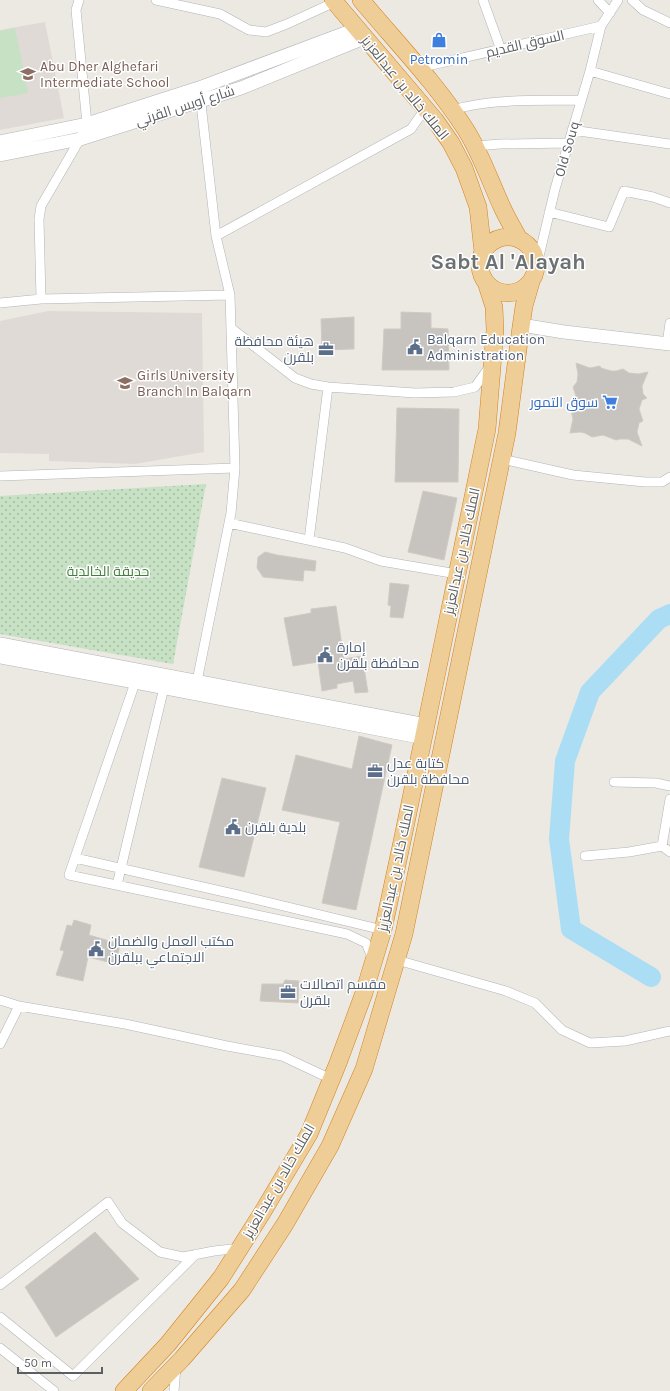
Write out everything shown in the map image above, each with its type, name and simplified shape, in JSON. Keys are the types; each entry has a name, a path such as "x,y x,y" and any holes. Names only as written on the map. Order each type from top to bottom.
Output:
{"highway":[{"name":"الملك خالد بن عبدالعزيز","path":"360,0 419,68 452,110 475,146 502,207 519,239"},
{"name":"الملك خالد بن عبدالعزيز","path":"334,1 435,120 451,144 464,168 478,207 483,252"},
{"path":"508,237 519,239 528,244 534,252 536,263 533,277 523,289 513,292 503,292 486,282 481,272 480,262 483,252 490,243 499,238 508,237"},
{"name":"الملك خالد بن عبدالعزيز","path":"151,1391 176,1366 242,1290 285,1224 330,1146 364,1069 404,934 502,459 522,325 533,277"},
{"name":"الملك خالد بن عبدالعزيز","path":"124,1391 168,1344 221,1278 262,1213 308,1134 332,1079 364,993 383,930 486,429 495,330 494,307 486,282"}],"street":[{"path":"41,300 39,219 41,206 80,139 87,124 76,10 79,0"},
{"path":"156,0 220,14 249,30 266,32 287,24 334,1"},
{"path":"483,0 501,50"},
{"path":"598,0 610,13"},
{"path":"601,26 618,0"},
{"path":"632,0 643,10 670,23"},
{"name":"السوق القديم","path":"419,68 601,26"},
{"name":"Old Souq","path":"533,277 549,212 580,100 590,71 601,26"},
{"name":"شارع أويس القرني","path":"0,155 80,139 360,33"},
{"path":"590,71 670,94"},
{"path":"196,688 229,523 235,468 230,296 216,236 200,94"},
{"name":"شارع أويس القرني","path":"0,142 87,124 200,94"},
{"path":"452,110 469,105 504,101 580,100"},
{"path":"216,236 411,129 425,109"},
{"path":"572,130 670,144"},
{"path":"475,146 568,143"},
{"path":"549,212 609,227 624,191 653,197 670,203"},
{"path":"0,303 41,300 230,296"},
{"path":"522,325 564,332 668,344 670,323"},
{"path":"231,328 295,378 311,384 328,387 415,393 454,392 475,387 493,361"},
{"path":"309,540 328,387"},
{"path":"502,459 573,475 645,482 662,482 670,477"},
{"path":"0,476 235,468"},
{"path":"229,523 345,548 381,561 457,574"},
{"path":"0,644 165,682 425,731"},
{"path":"0,657 137,676"},
{"path":"137,676 69,875 347,934 366,944 374,960"},
{"path":"117,884 165,682"},
{"path":"614,782 656,783 670,786"},
{"path":"662,846 670,799"},
{"path":"585,856 629,852 662,846 670,852"},
{"path":"75,858 383,930"},
{"path":"397,960 506,991 535,1003 562,1030 590,1043 626,1040 670,1031"},
{"path":"0,1000 19,1006 125,1024 282,1056 332,1079"},
{"path":"0,1044 19,1006"},
{"path":"0,1285 108,1202 122,1223 160,1252 183,1257 214,1250 240,1248"},
{"path":"0,1317 73,1376 196,1254"},
{"path":"0,1348 54,1391"},
{"path":"174,1391 176,1366"}],"shaded area":[{"name":"Abu Dher Alghefari Intermediate School","path":"45,22 64,118 0,130 0,30"},
{"name":"Girls University Branch In Balqarn","path":"48,311 202,313 204,452 135,464 49,461 49,454 0,453 0,321"}],"green space":[{"path":"15,28 28,93 0,98 0,31"},
{"name":"حديقة الخالدية","path":"206,484 173,664 0,634 0,496"}],"building":[{"path":"401,312 431,313 431,328 448,329 449,370 382,370 384,329 401,329"},
{"path":"354,317 354,349 322,350 321,319"},
{"path":"576,363 590,368 600,366 601,368 611,371 623,369 629,373 638,374 648,372 642,386 643,394 647,398 642,400 639,409 643,421 639,423 637,432 642,446 628,439 616,440 603,435 592,437 580,432 570,433 573,419 571,410 574,407 576,396 573,387 577,382 578,374"},
{"path":"397,408 459,409 458,482 395,482"},
{"path":"423,491 457,498 444,560 408,552"},
{"path":"265,552 316,561 315,571 304,570 303,581 263,577 257,568 258,557"},
{"path":"390,583 409,585 403,618 390,617 391,606 388,605"},
{"path":"336,606 344,659 362,656 368,692 355,693 353,681 337,684 337,688 322,691 318,662 293,666 284,618 311,613 311,609"},
{"path":"359,736 392,745 356,910 322,903 340,822 282,810 296,755 352,769"},
{"name":"بلدية بلقرن","path":"222,778 266,788 244,877 199,867"},
{"path":"74,920 91,925 89,935 120,944 116,964 88,957 83,981 56,975 64,951 60,950 67,925 72,926"},
{"path":"285,980 299,981 298,1003 260,1001 262,984 283,984"},
{"path":"95,1232 139,1279 56,1337 25,1287"}],"waterway":[{"path":"651,977 571,929 559,839 565,761 590,692 659,619 670,614"}],"place":[{"name":"Petromin","path":"439,40"},
{"name":"Abu Dher Alghefari Intermediate School","path":"28,74"},
{"name":"Balqarn Education Administration","path":"415,347"},
{"name":"هيئة محافظة بلقرن","path":"326,349"},
{"name":"Girls University Branch In Balqarn","path":"125,383"},
{"name":"سوق التمور","path":"610,402"},
{"name":"إمارة محافظة بلقرن","path":"325,655"},
{"name":"كتابة عدل محافظة بلقرن","path":"375,771"},
{"name":"بلدية بلقرن","path":"233,827"},
{"name":"مكتب العمل والضمان الاجتماعي ببلقرن","path":"96,949"},
{"name":"مقسم اتصالات بلقرن","path":"288,992"}],"district":[{"name":"Sabt Al 'Alayah","path":"508,262"}]}
